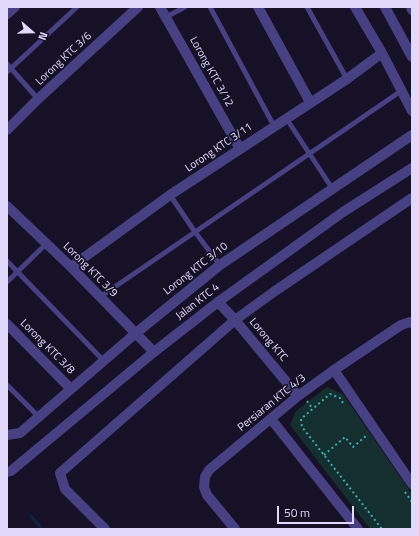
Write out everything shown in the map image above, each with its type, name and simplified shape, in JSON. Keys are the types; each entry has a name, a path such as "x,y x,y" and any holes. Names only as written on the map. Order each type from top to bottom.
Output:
{"street":[{"path":"7,14 15,7"},
{"name":"Lorong KTC 3/6","path":"7,130 38,99 138,7"},
{"name":"Lorong KTC 3/12","path":"160,7 240,148"},
{"path":"258,7 310,102"},
{"path":"355,7 382,53 412,111"},
{"path":"385,7 412,57"},
{"name":"Lorong KTC 3/11","path":"71,267 170,195 347,79 382,53"},
{"name":"Lorong KTC 3/10","path":"7,436 20,433 136,332 220,265 412,135"},
{"name":"Jalan KTC 4","path":"7,481 9,472 154,352 218,302 343,212 412,168"},
{"path":"105,529 65,489 60,473 235,320 412,198"},
{"name":"Lorong KTC 3/9","path":"7,206 71,267 154,352"},
{"name":"Lorong KTC","path":"218,302 235,320 298,396"},
{"name":"Persiaran KTC 4/3","path":"235,529 207,495 204,487 205,477 209,470 298,396 401,325 410,322 412,323"},
{"name":"Lorong KTC 3/8","path":"7,324 70,388"},
{"path":"334,370 408,487"},
{"path":"270,419 358,529"}],"lane":[{"path":"38,99 8,68 77,7"},
{"path":"166,17 185,7"},
{"path":"210,7 274,126"},
{"path":"307,7 347,79"},
{"path":"100,297 401,91"},
{"path":"286,118 332,188"},
{"path":"170,195 220,265"},
{"path":"7,282 46,244"},
{"path":"7,261 104,361"},
{"path":"7,385 38,416"}],"path":[{"path":"344,404 340,398 330,394 301,419 302,428 382,529"},
{"path":"324,455 345,437 353,446 366,436 370,442"},
{"path":"408,487 412,502"}],"green space":[{"path":"327,387 343,394 412,494 412,529 370,529 290,425 296,411"}],"waterway":[{"path":"31,516 42,529"}]}
